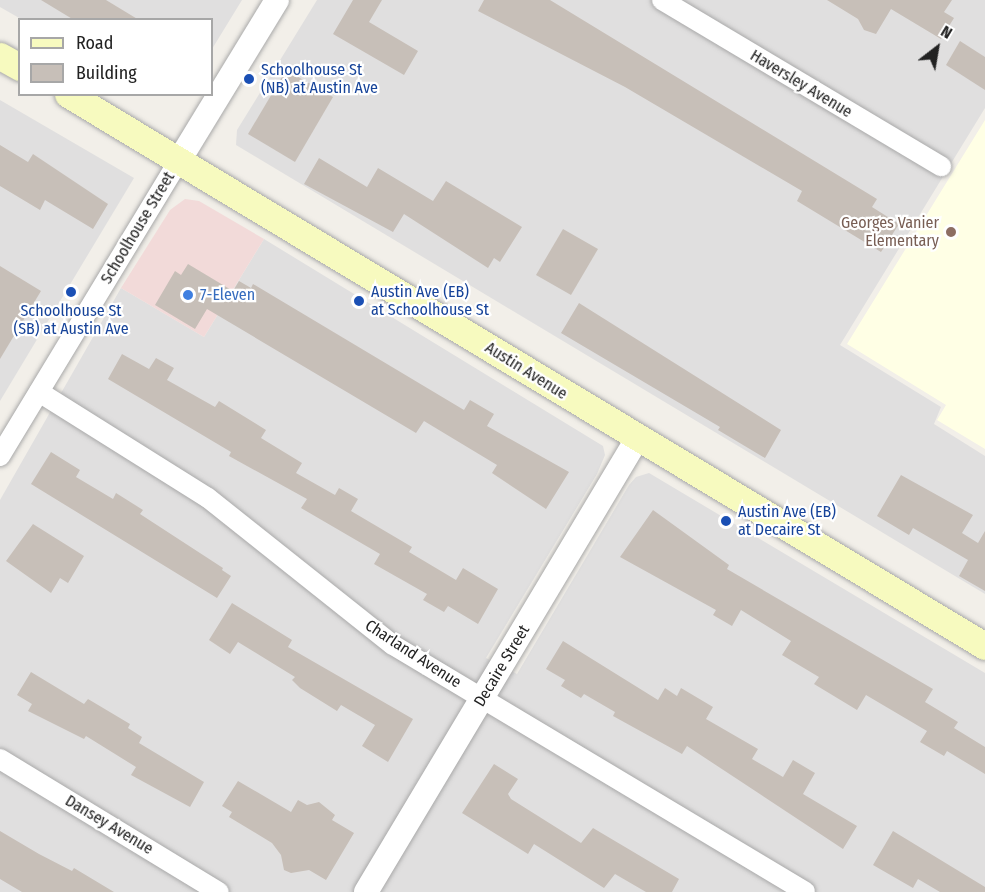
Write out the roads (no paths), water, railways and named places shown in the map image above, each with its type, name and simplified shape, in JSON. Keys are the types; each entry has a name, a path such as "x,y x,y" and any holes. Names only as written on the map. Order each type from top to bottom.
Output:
{"main road":[{"path":"0,56 18,66"},
{"name":"Austin Avenue","path":"71,96 180,159 637,439 985,646"}],"street":[{"name":"Schoolhouse Street","path":"1,454 277,0"},
{"name":"Haversley Avenue","path":"662,0 941,166"},
{"name":"Charland Avenue","path":"39,392 208,498 393,645 805,892"},
{"name":"Decaire Street","path":"366,892 637,439"},
{"name":"Dansey Avenue","path":"0,759 219,892"}],"place":[{"name":"Schoolhouse St (NB) at Austin Ave","path":"249,79"},
{"name":"Georges Vanier Elementary","path":"951,232"},
{"name":"Schoolhouse St (SB) at Austin Ave","path":"71,292"},
{"name":"7-Eleven","path":"188,295"},
{"name":"Austin Ave (EB) at Schoolhouse St","path":"359,301"},
{"name":"Austin Ave (EB) at Decaire St","path":"726,521"}]}
